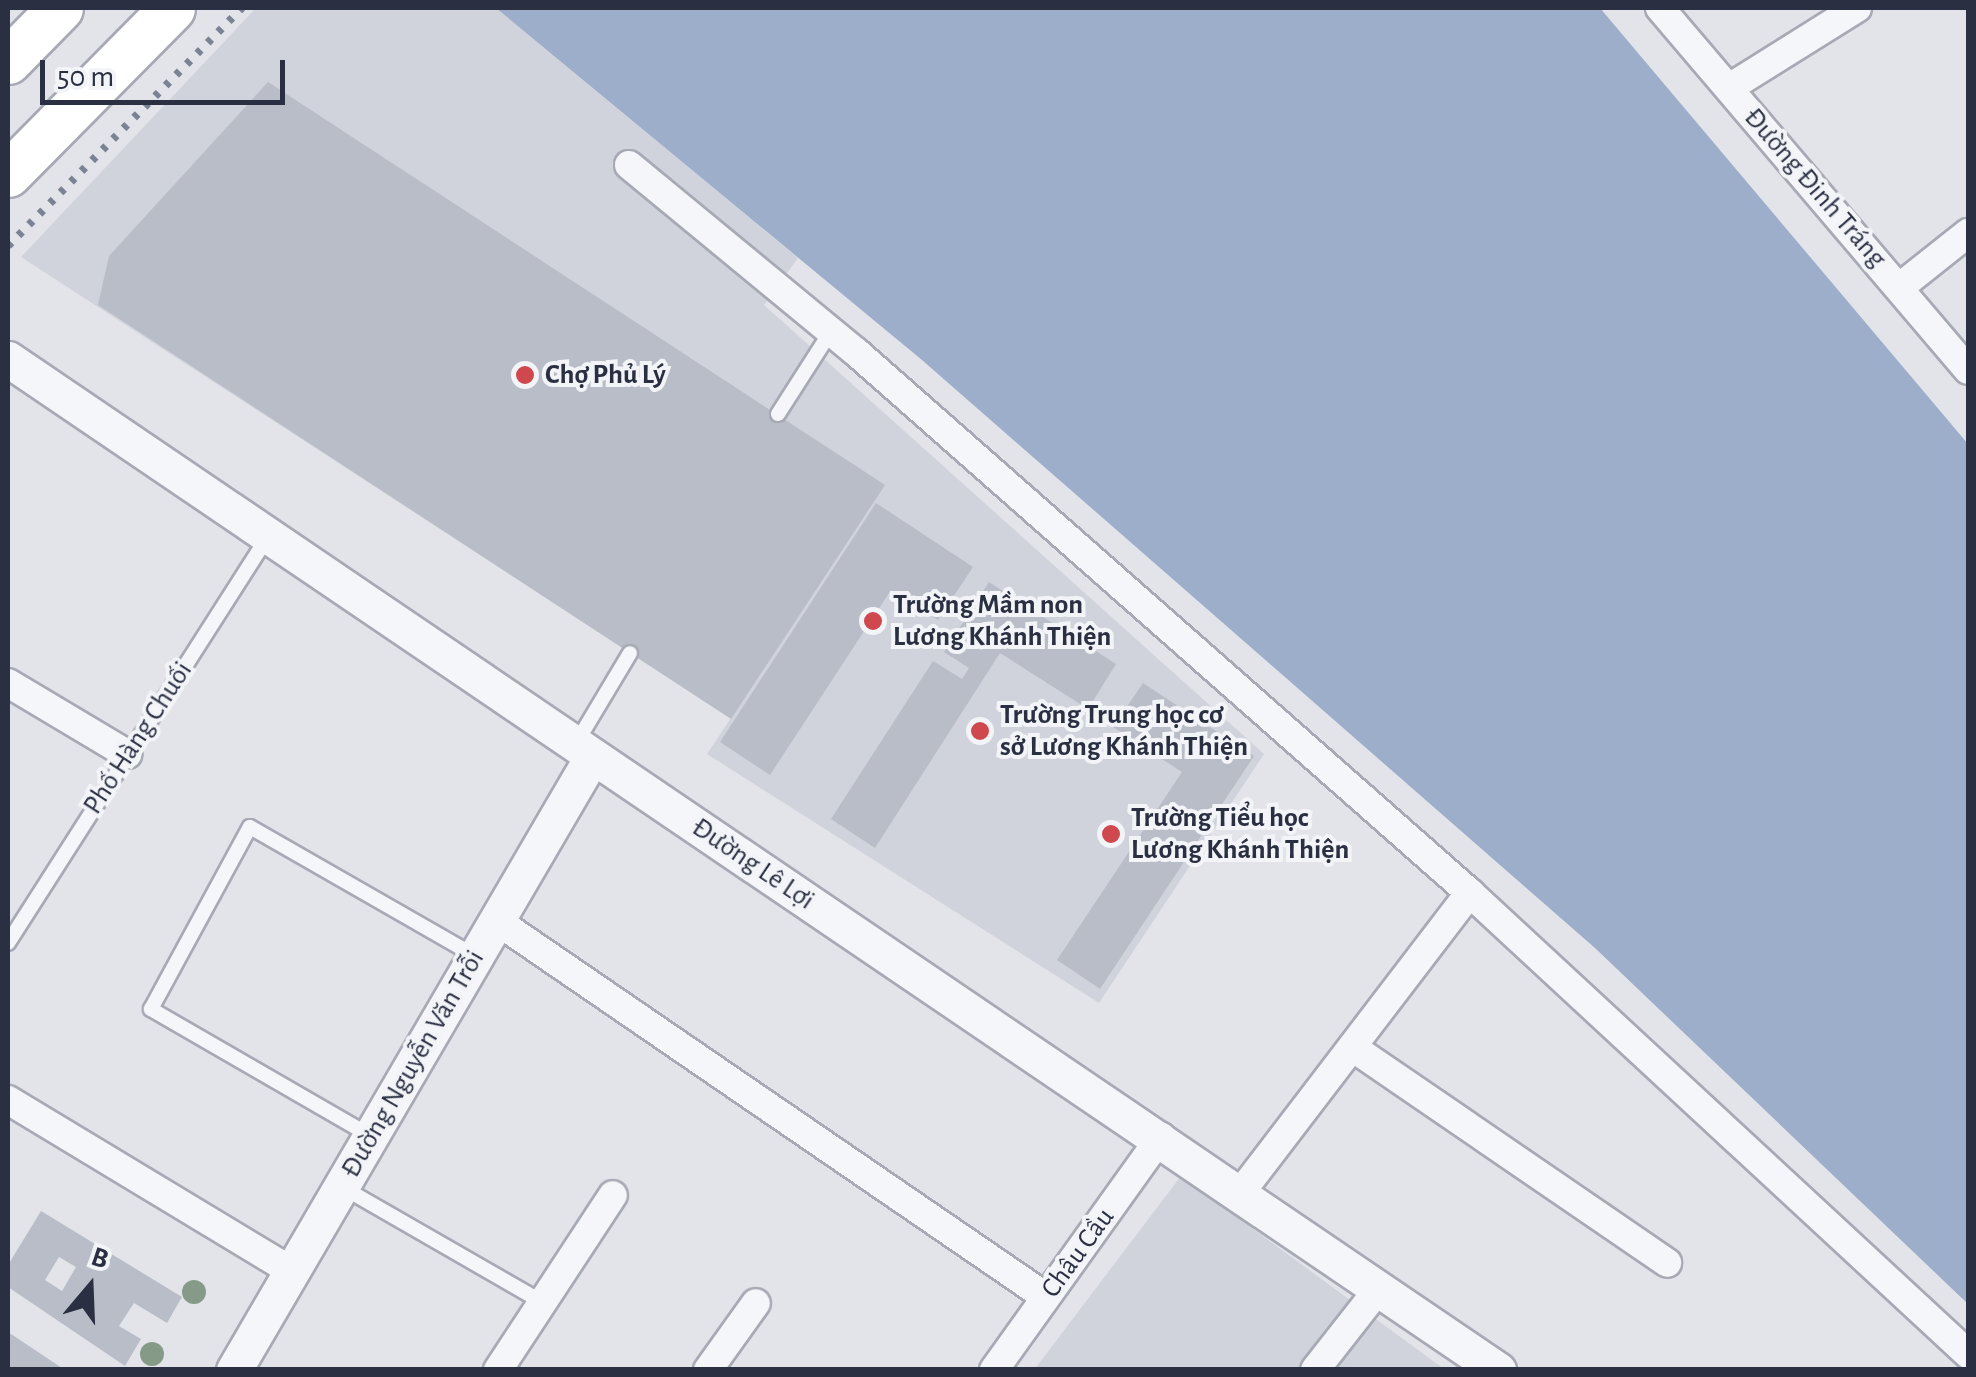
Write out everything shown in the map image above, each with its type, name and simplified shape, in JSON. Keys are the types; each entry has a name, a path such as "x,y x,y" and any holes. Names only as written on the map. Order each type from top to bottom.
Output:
{"main road":[{"path":"8,174 172,8"},
{"path":"8,60 50,11"}],"street":[{"name":"Đường Đinh Tráng","path":"1660,8 1968,370"},
{"path":"1729,88 1857,8"},
{"path":"629,165 831,331 1470,893 1968,1354"},
{"path":"1900,287 1968,233"},
{"name":"Đường Lê Lợi","path":"8,359 270,533 584,751 1241,1192 1498,1370"},
{"path":"8,683 127,754"},
{"name":"Đường Nguyễn Văn Trỗi","path":"234,1370 497,921 584,751"},
{"path":"1241,1192 1470,893"},
{"path":"497,921 1046,1298"},
{"path":"1352,1046 1667,1263"},
{"path":"8,1100 292,1271"},
{"name":"Châu Cầu","path":"994,1370 1161,1138"},
{"path":"498,1370 613,1195"},
{"path":"1316,1370 1380,1288"},
{"path":"708,1370 756,1304"}],"lane":[{"path":"778,414 831,331"},
{"name":"Phố Hàng Chuối","path":"8,943 270,533"},
{"path":"584,751 630,653"},
{"path":"371,1136 151,1010 250,827 476,957"},
{"path":"342,1187 542,1302"}],"shaded area":[{"name":"Chợ Phủ Lý","path":"256,8 496,8 798,258 764,305 1264,754 1099,1003 707,754 731,718 21,257"},
{"path":"1181,1176 1444,1369 1034,1370"}],"water":[{"path":"496,8 1600,8 1968,444 1968,1304 1595,948 922,360"}],"building":[{"name":"Chợ Phủ Lý","path":"268,82 885,485 731,719 98,305 109,256"},
{"path":"876,503 973,567 938,620 891,590 770,775 720,742"},
{"path":"989,582 1116,664 1088,709 1000,653 875,848 831,819 933,661 962,679 969,668 944,652"},
{"path":"1143,683 1254,756 1100,989 1057,960 1182,772 1113,727"},
{"path":"41,1211 182,1297 167,1323 134,1303 119,1326 141,1339 125,1366 8,1287 8,1265","holes":["59,1257 76,1267 62,1291 45,1280"]},
{"path":"8,1332 65,1370 8,1370"}],"railway":[{"path":"8,246 242,8"}],"place":[{"name":"Chợ Phủ Lý","path":"525,375"},
{"name":"Trường Mầm non Lương Khánh Thiện","path":"873,621"},
{"name":"Trường Trung học cơ sở Lương Khánh Thiện","path":"980,731"},
{"name":"Trường Tiểu học Lương Khánh Thiện","path":"1111,834"}]}
